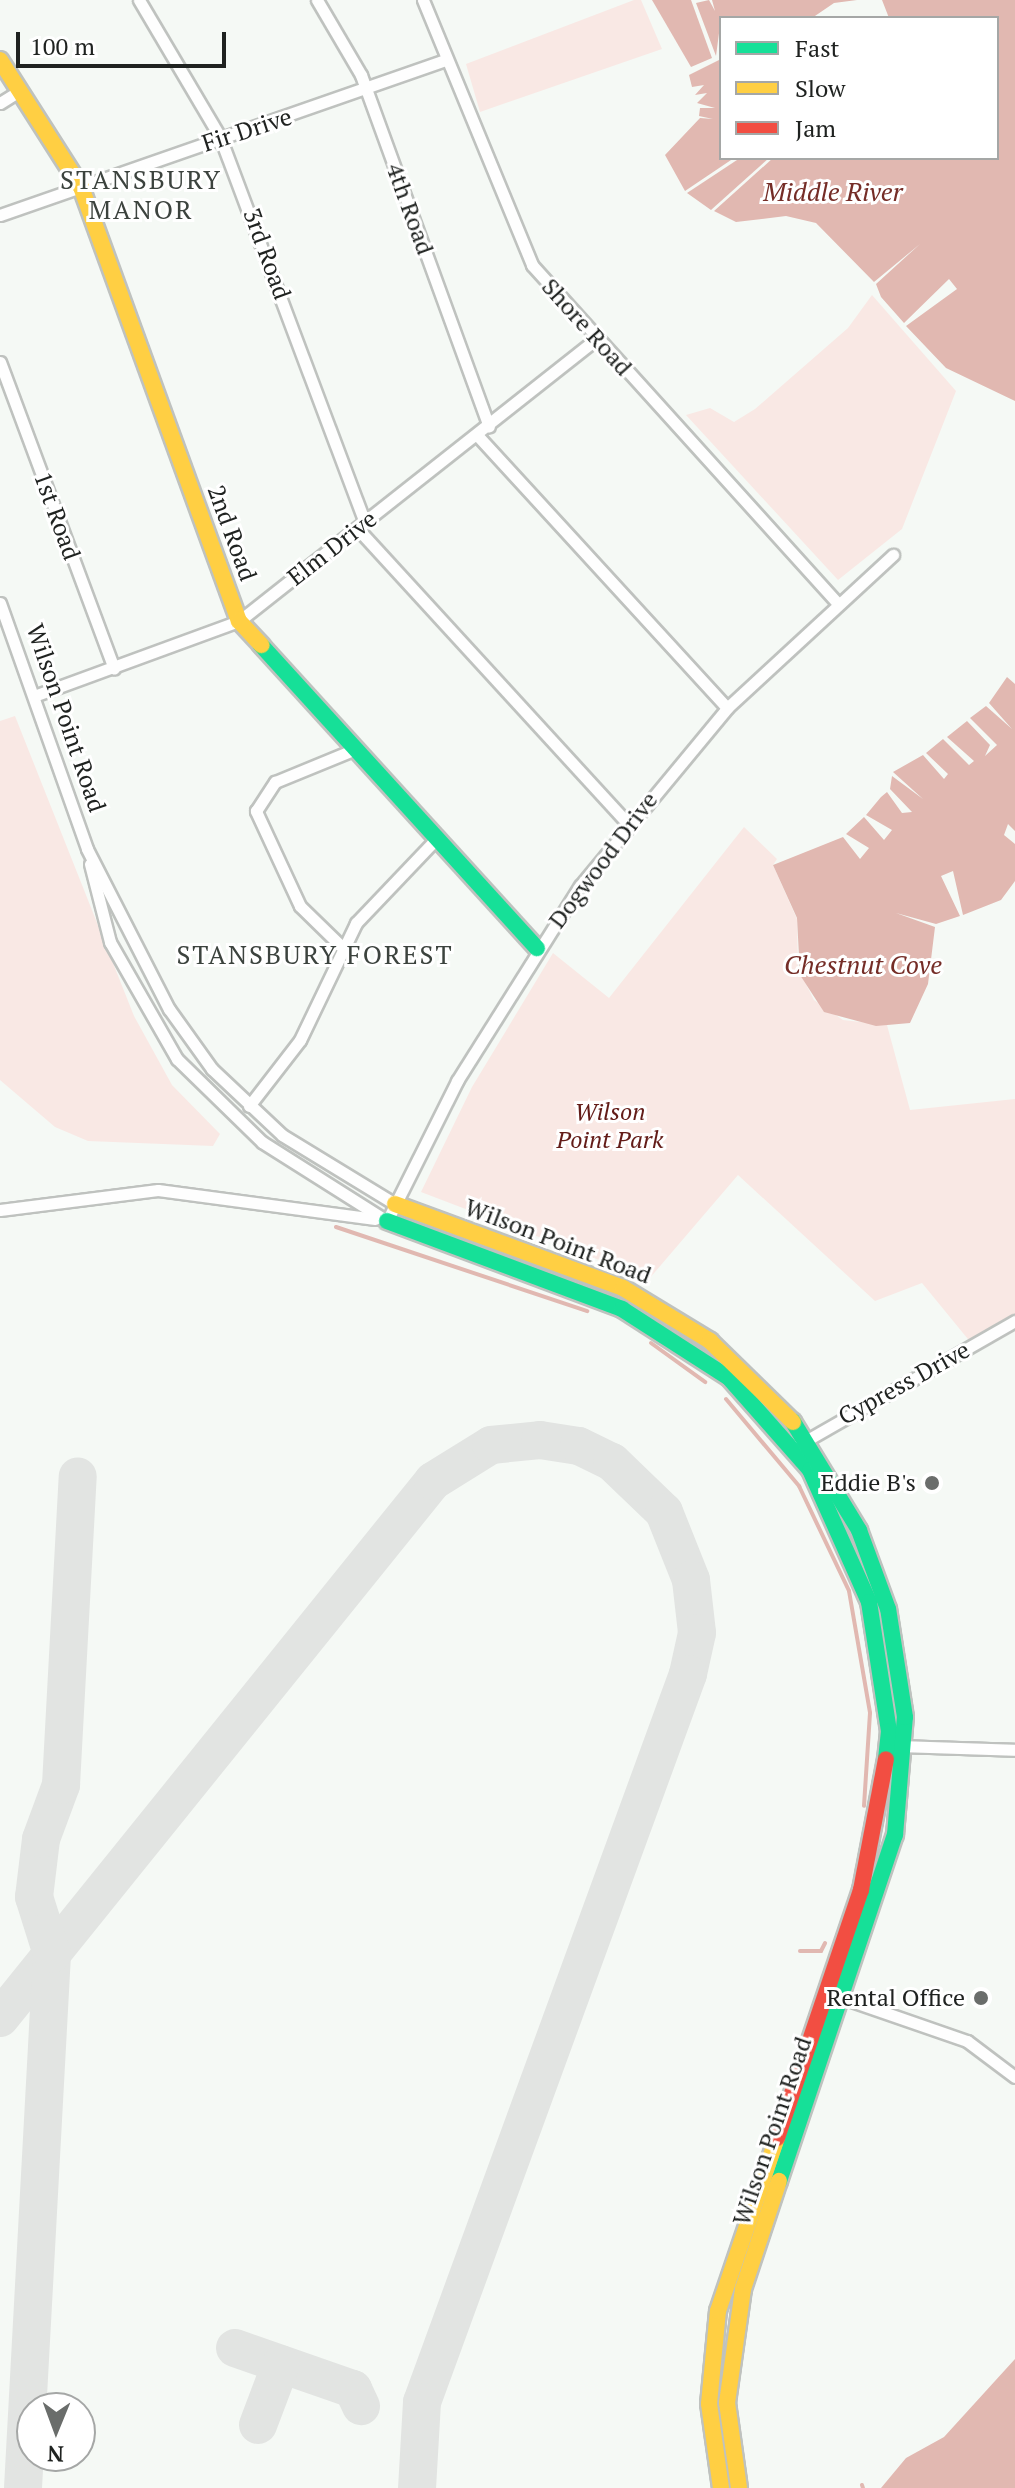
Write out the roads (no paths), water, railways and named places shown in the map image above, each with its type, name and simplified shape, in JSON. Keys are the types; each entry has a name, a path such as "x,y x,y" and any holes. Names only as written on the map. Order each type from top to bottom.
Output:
{"street":[{"name":"3rd Road","path":"139,0 220,137 361,525 628,824"},
{"name":"4th Road","path":"317,0 366,89 489,426"},
{"name":"Shore Road","path":"423,0 522,247 596,339 836,601"},
{"name":"Fir Drive","path":"0,215 447,59"},
{"name":"2nd Road","path":"0,60 81,187 239,621 434,841 537,948"},
{"path":"0,103 19,91"},
{"name":"Elm Drive","path":"34,696 239,621 596,339"},
{"name":"1st Road","path":"0,362 114,669"},
{"path":"477,435 727,708"},
{"name":"Dogwood Drive","path":"387,1221 457,1081 537,948 628,824 727,708 836,601 893,555"},
{"name":"Wilson Point Road","path":"0,603 87,849 110,942 177,1059 262,1142 387,1221 664,1331 729,1378 801,1442"},
{"path":"343,948 300,906 256,811 275,782 353,750"},
{"path":"249,1106 300,1040 343,948 375,901 434,841"},
{"name":"Wilson Point Road","path":"87,849 169,1009 249,1106 305,1153 395,1204 654,1304 710,1341 801,1442 881,1586 899,1661 889,1858 732,2337 727,2403 739,2488"},
{"path":"0,1210 158,1190 387,1221"},
{"name":"Cypress Drive","path":"801,1442 1015,1321"},
{"path":"897,1746 1015,1750"},
{"name":"Wilson Point Road","path":"721,2488 709,2404 718,2311 870,1861 897,1746"},
{"path":"826,1992 967,2041 1015,2077"}],"water":[{"path":"652,0 691,0 712,58 691,67"},
{"path":"709,0 715,11 712,0 857,0 834,3 815,16 719,16 716,56 696,3"},
{"path":"882,0 1015,0 1015,401 946,368 906,326 957,289 949,279 904,323 881,297 876,284 920,244 874,282 816,223 786,216 736,222 714,211 771,160 999,160 999,16 888,16"},
{"name":"Middle River","path":"719,60 719,160 731,160 685,191 665,155 700,118 713,119 699,116 700,108 715,108 697,103 707,93 695,95 704,85 692,87 689,75"},
{"name":"Middle River","path":"737,160 767,160 711,210 687,193"},
{"name":"Chestnut Cove","path":"1007,677 1015,684 1015,831 1008,824 1004,835 1015,844 1015,881 1001,900 963,915 953,871 941,876 960,916 936,924 896,913 935,927 928,984 910,1023 876,1026 824,1012 800,975 797,918 773,865 843,837 860,859 869,848 846,834 864,817 884,840 892,830 866,815 881,797 887,792 902,813 912,812 890,789 892,776 923,799 893,772 923,755 944,779 948,774 926,753 943,739 969,765 974,761 947,737 967,721 990,745 985,756 997,745 970,718 986,706 1012,729 989,703"},
{"path":"1015,2359 1015,2488 881,2488 906,2458 944,2437"}],"waterway":[{"path":"336,1227 587,1311"},
{"path":"651,1343 705,1382"},
{"path":"726,1399 799,1486 849,1591 870,1713 864,1806"},
{"path":"800,1951 821,1951 825,1943"}],"place":[{"name":"Eddie B's","path":"932,1483"},
{"name":"Rental Office","path":"981,1998"}],"district":[{"name":"STANSBURY MANOR","path":"141,195"},
{"name":"STANSBURY FOREST","path":"315,955"}],"park label":[{"name":"Wilson Point Park","path":"610,1126"}]}
